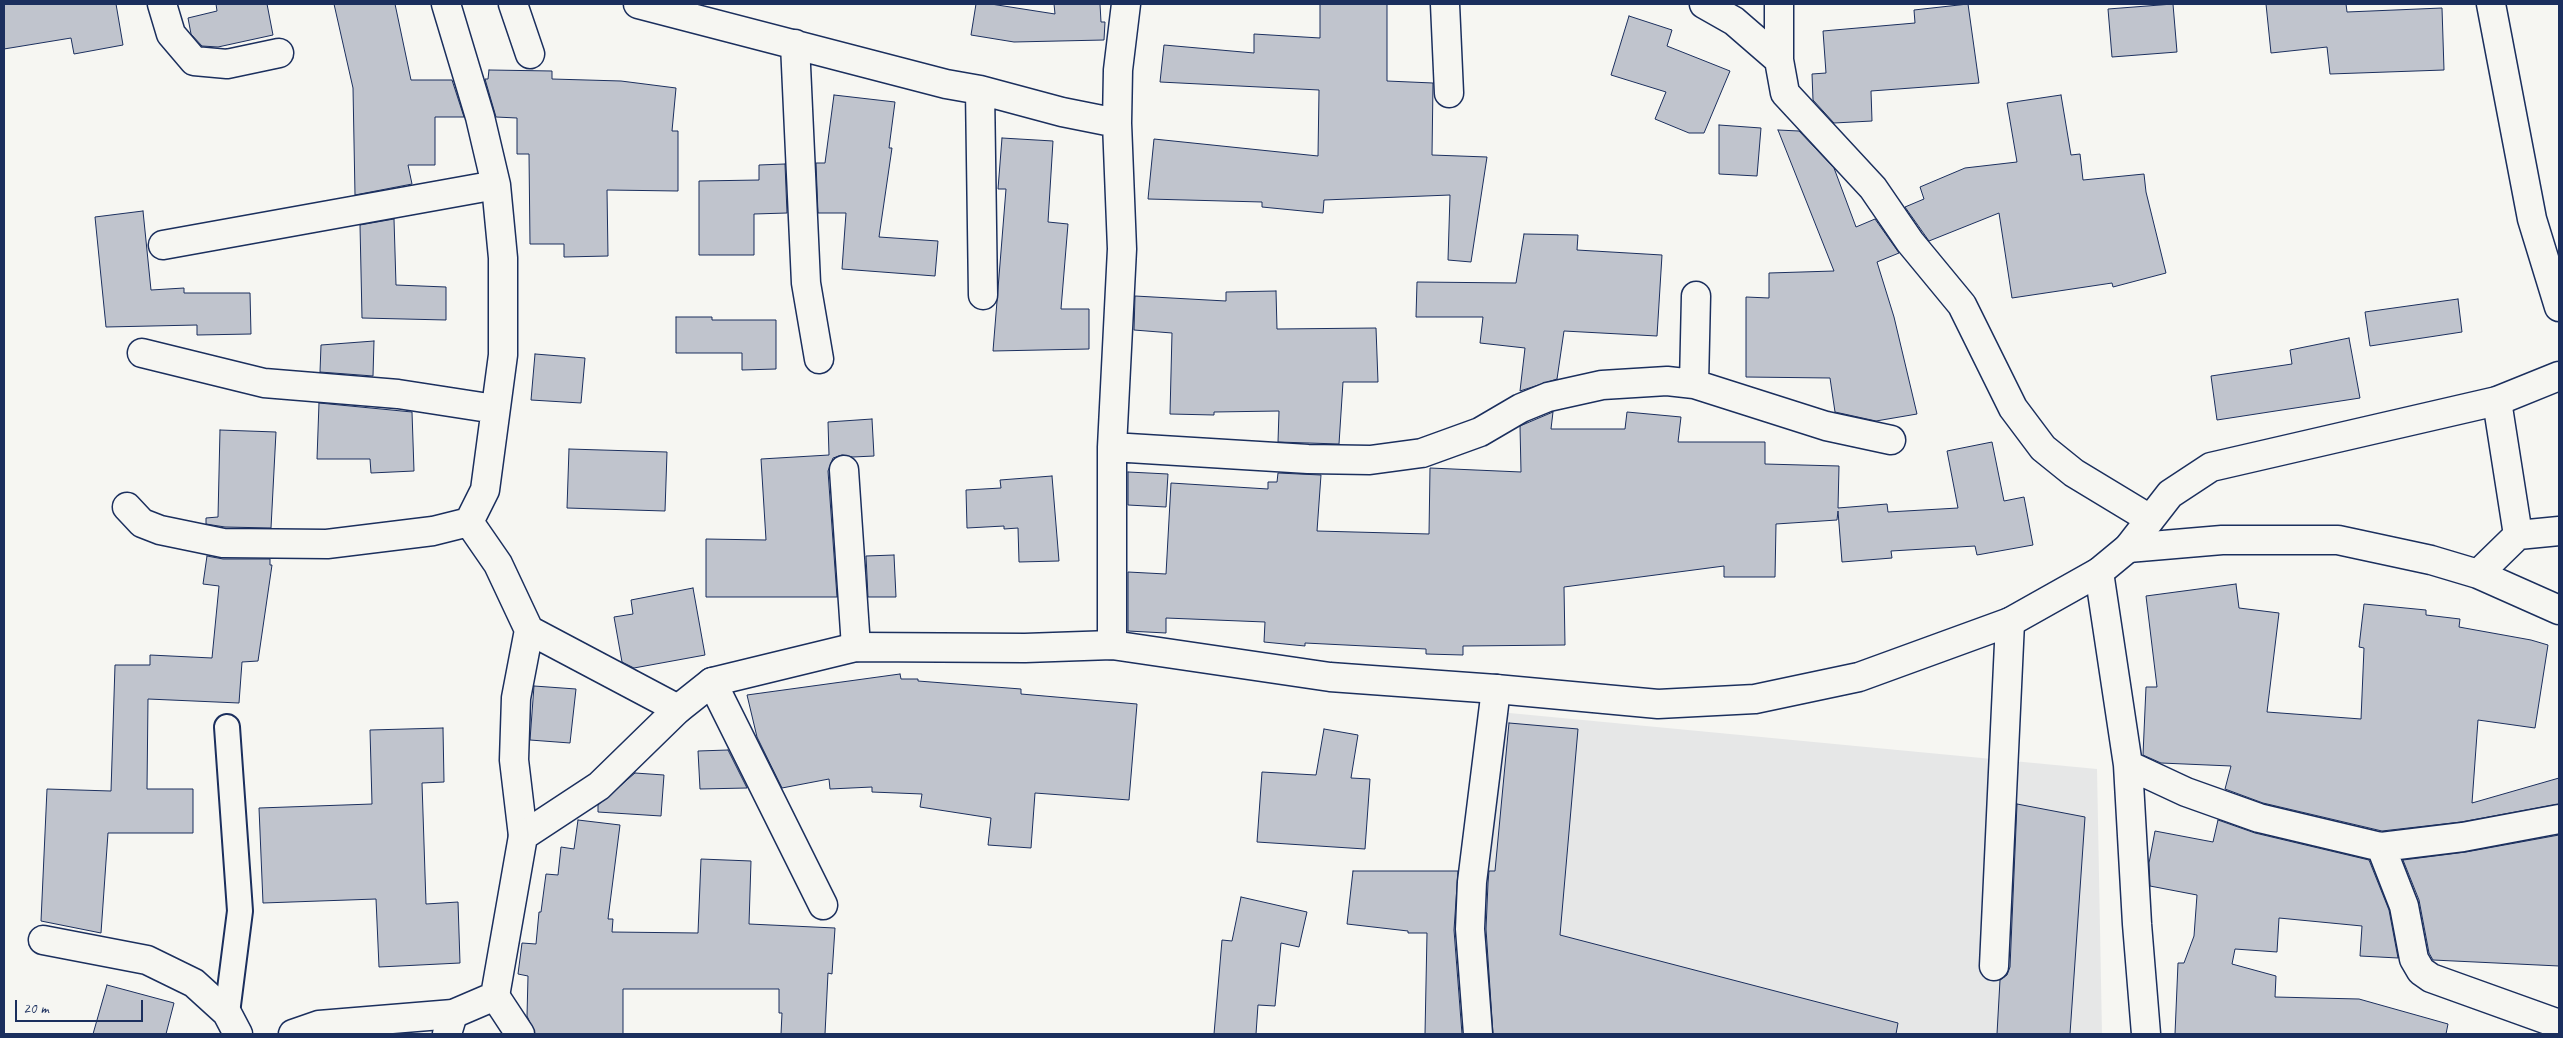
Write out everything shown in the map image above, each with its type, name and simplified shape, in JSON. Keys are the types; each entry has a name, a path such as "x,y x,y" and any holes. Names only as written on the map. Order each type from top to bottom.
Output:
{"street":[{"path":"162,4 170,34 194,62 227,64 278,53"},
{"path":"127,507 142,523 160,530 222,543 327,544 433,531 469,522 485,490 503,355 503,258 496,185 480,117 446,4"},
{"path":"514,4 530,54"},
{"path":"638,4 946,84 980,90 1062,112 1117,123"},
{"path":"1112,645 1112,447 1122,249 1117,123 1118,70 1126,4"},
{"path":"1445,4 1449,93"},
{"path":"1704,4 1734,21 1779,60"},
{"path":"1780,4 1779,60 1785,93 1873,188 1910,242 1962,305 2013,408 2043,448 2074,473 2150,519"},
{"path":"2491,4 2532,219 2559,307"},
{"path":"795,44 806,283 819,359"},
{"path":"980,90 983,295"},
{"path":"163,245 496,185"},
{"path":"1694,384 1696,296"},
{"path":"142,353 264,383 398,394 495,409"},
{"path":"523,836 599,786 678,709 712,682 856,647 1025,648 1112,645 1330,677 1496,689 1658,704 1755,699 1859,677 2010,622 2099,572 2128,548 2170,494 2211,467 2496,401 2559,376"},
{"path":"1112,447 1308,459 1370,460 1422,453 1480,432 1520,408 1548,397 1602,385 1667,381 1694,384 1764,404 1826,426 1891,440"},
{"path":"2496,401 2518,535"},
{"path":"844,470 856,647"},
{"path":"469,522 498,564 529,630 516,698 514,760 523,836 494,996 520,1034"},
{"path":"2478,574 2518,535 2559,531"},
{"path":"2128,548 2222,540 2338,540 2431,560 2478,574 2559,610"},
{"path":"2099,572 2128,765 2137,924 2146,1034"},
{"path":"1994,966 2010,622"},
{"path":"529,630 678,709"},
{"path":"712,682 823,905"},
{"path":"1478,1034 1470,929 1472,882 1496,689"},
{"path":"2128,765 2186,792 2259,818 2381,846 2463,837 2559,819"},
{"path":"2381,846 2404,906 2414,959 2421,971 2431,978 2559,1024"},
{"path":"43,940 148,960 194,983 232,1023"},
{"path":"293,1034 319,1025 353,1028 450,1024 494,996"}],"lane":[{"path":"227,727 240,911 232,1023"}],"shaded area":[{"path":"1499,712 2097,769 2102,1034 1486,1034 1488,817"}],"building":[{"path":"4,4 116,4 123,45 74,54 71,38 4,49"},
{"path":"216,4 267,4 273,35 218,47 202,46 191,34 188,18 217,11"},
{"path":"334,4 395,4 411,80 452,80 464,117 435,117 435,165 408,165 412,184 355,195 353,88"},
{"path":"976,4 991,4 1055,14 1054,4 1100,4 1101,22 1105,22 1104,40 1014,42 971,35"},
{"path":"1320,4 1387,4 1387,81 1433,83 1432,155 1487,157 1471,262 1448,260 1450,195 1324,200 1323,213 1262,207 1262,202 1148,199 1154,139 1318,156 1319,90 1160,82 1164,45 1254,53 1254,34 1320,38"},
{"path":"1968,4 1979,83 1871,91 1872,121 1834,123 1813,100 1812,74 1826,73 1823,31 1915,23 1914,10"},
{"path":"2173,4 2177,52 2112,57 2108,9"},
{"path":"2266,4 2346,4 2347,12 2442,8 2444,70 2330,74 2327,47 2271,53"},
{"path":"1629,16 1672,30 1667,46 1730,71 1704,133 1689,133 1655,119 1666,92 1611,75"},
{"path":"489,70 552,71 552,79 621,81 676,88 672,131 678,131 678,191 607,190 608,256 564,257 564,244 530,244 529,154 517,154 517,118 496,117 485,79 488,79"},
{"path":"834,95 895,102 889,148 892,148 879,237 938,241 935,276 842,269 846,213 818,213 816,163 825,163"},
{"path":"2061,95 2071,155 2080,154 2083,180 2144,174 2146,192 2166,273 2113,287 2112,283 2012,298 1999,213 1929,241 1905,207 1924,199 1920,187 1965,168 2017,162 2007,103"},
{"path":"1719,125 1761,128 1757,176 1719,174"},
{"path":"1778,130 1799,131 1834,168 1856,227 1875,219 1899,253 1877,262 1894,317 1917,414 1876,421 1835,412 1830,378 1746,377 1746,297 1769,298 1769,273 1834,271"},
{"path":"1002,138 1053,141 1048,222 1068,224 1061,309 1089,309 1089,349 993,351 1006,189 998,189"},
{"path":"785,164 787,213 754,214 754,255 699,255 699,181 759,180 759,165"},
{"path":"143,211 151,290 184,288 184,293 250,293 251,334 197,335 197,325 106,327 95,217"},
{"path":"394,219 396,285 446,287 446,320 362,318 360,225"},
{"path":"1524,234 1578,235 1577,250 1662,255 1657,336 1564,331 1557,379 1520,391 1525,348 1480,343 1483,317 1416,317 1417,282 1516,283"},
{"path":"1276,291 1277,329 1376,328 1378,382 1343,382 1339,444 1278,442 1279,411 1214,412 1214,415 1170,414 1172,333 1134,330 1135,296 1226,301 1226,292"},
{"path":"2458,299 2462,332 2370,346 2365,312"},
{"path":"676,317 712,317 712,320 776,320 776,369 742,370 742,353 676,353"},
{"path":"2349,338 2360,398 2217,420 2211,376 2292,364 2290,350"},
{"path":"374,341 373,376 320,372 321,345"},
{"path":"535,354 585,358 581,403 531,400"},
{"path":"319,403 412,412 414,471 371,473 370,459 317,459"},
{"path":"1553,412 1551,429 1625,429 1627,412 1681,417 1678,442 1765,442 1765,464 1839,466 1838,508 1887,504 1888,512 1958,508 1947,451 1992,442 2004,501 2024,497 2033,545 1977,555 1975,546 1891,551 1892,558 1842,562 1838,511 1837,520 1776,524 1775,577 1724,577 1724,566 1564,587 1565,645 1463,646 1463,655 1426,654 1426,649 1305,643 1305,646 1264,642 1265,622 1166,618 1166,633 1128,631 1128,572 1166,574 1171,483 1268,489 1268,482 1277,482 1278,473 1321,475 1317,531 1429,534 1430,468 1521,472 1520,426"},
{"path":"872,419 874,456 853,457 842,455 833,458 828,471 837,597 706,597 706,539 766,540 761,459 829,455 828,422"},
{"path":"220,430 276,432 271,528 225,527 206,524 206,518 218,517"},
{"path":"569,449 667,452 665,511 567,508"},
{"path":"1128,472 1168,474 1166,507 1128,505"},
{"path":"1052,476 1059,561 1019,562 1018,528 1004,529 1004,526 967,528 966,490 1001,488 1000,480"},
{"path":"894,555 896,597 868,597 866,556"},
{"path":"207,556 223,559 270,559 270,565 272,565 258,661 242,662 239,703 148,699 147,789 193,789 193,833 108,833 101,933 41,921 47,789 111,791 115,665 150,665 150,655 212,658 219,586 203,584"},
{"path":"2236,584 2239,608 2279,613 2267,712 2361,719 2364,648 2359,647 2364,604 2426,610 2426,615 2460,619 2459,627 2531,640 2548,645 2535,728 2478,720 2472,803 2559,778 2559,804 2461,822 2382,831 2263,803 2225,789 2231,766 2161,763 2143,755 2146,687 2157,687 2146,596"},
{"path":"693,588 705,655 634,668 622,662 614,617 633,614 631,600"},
{"path":"900,674 901,679 1021,689 1021,694 1137,704 1129,800 1035,793 1031,848 988,845 991,818 920,807 922,794 872,792 872,787 830,789 829,779 782,788 757,737 747,695"},
{"path":"534,686 576,689 570,743 530,740"},
{"path":"1509,723 1578,729 1560,935 1898,1023 1896,1034 1493,1034 1486,929 1488,883 1489,871 1495,871"},
{"path":"443,728 444,782 422,783 426,904 458,902 460,963 379,967 376,899 263,903 259,808 372,804 370,730"},
{"path":"1324,729 1358,735 1351,778 1370,779 1365,849 1257,842 1262,772 1316,775"},
{"path":"728,750 747,788 700,789 698,751"},
{"path":"635,773 664,775 661,816 598,812 598,805"},
{"path":"2017,804 2085,817 2070,1034 1997,1034 2000,980 2007,975 2010,967"},
{"path":"578,820 620,825 608,919 613,919 612,932 698,933 701,859 751,861 749,924 835,928 832,974 828,973 825,1034 781,1034 782,1013 779,1013 779,989 623,989 623,1034 535,1034 527,1016 528,976 518,974 522,943 536,944 539,912 541,912 546,874 558,875 561,847 574,849"},
{"path":"2218,820 2255,833 2369,860 2389,910 2398,958 2360,956 2362,926 2279,918 2277,952 2235,949 2232,964 2276,976 2275,997 2359,999 2448,1024 2446,1034 2175,1034 2178,963 2184,963 2194,936 2197,895 2150,886 2149,863 2155,831 2213,842"},
{"path":"2559,835 2559,966 2433,960 2429,953 2419,900 2403,860 2466,852"},
{"path":"1353,871 1458,871 1454,930 1462,1034 1425,1034 1427,933 1408,933 1408,931 1347,924"},
{"path":"1241,897 1307,912 1299,947 1281,943 1275,1006 1258,1005 1256,1034 1214,1034 1222,940 1232,941"},
{"path":"107,985 174,1003 166,1034 93,1034"}]}
